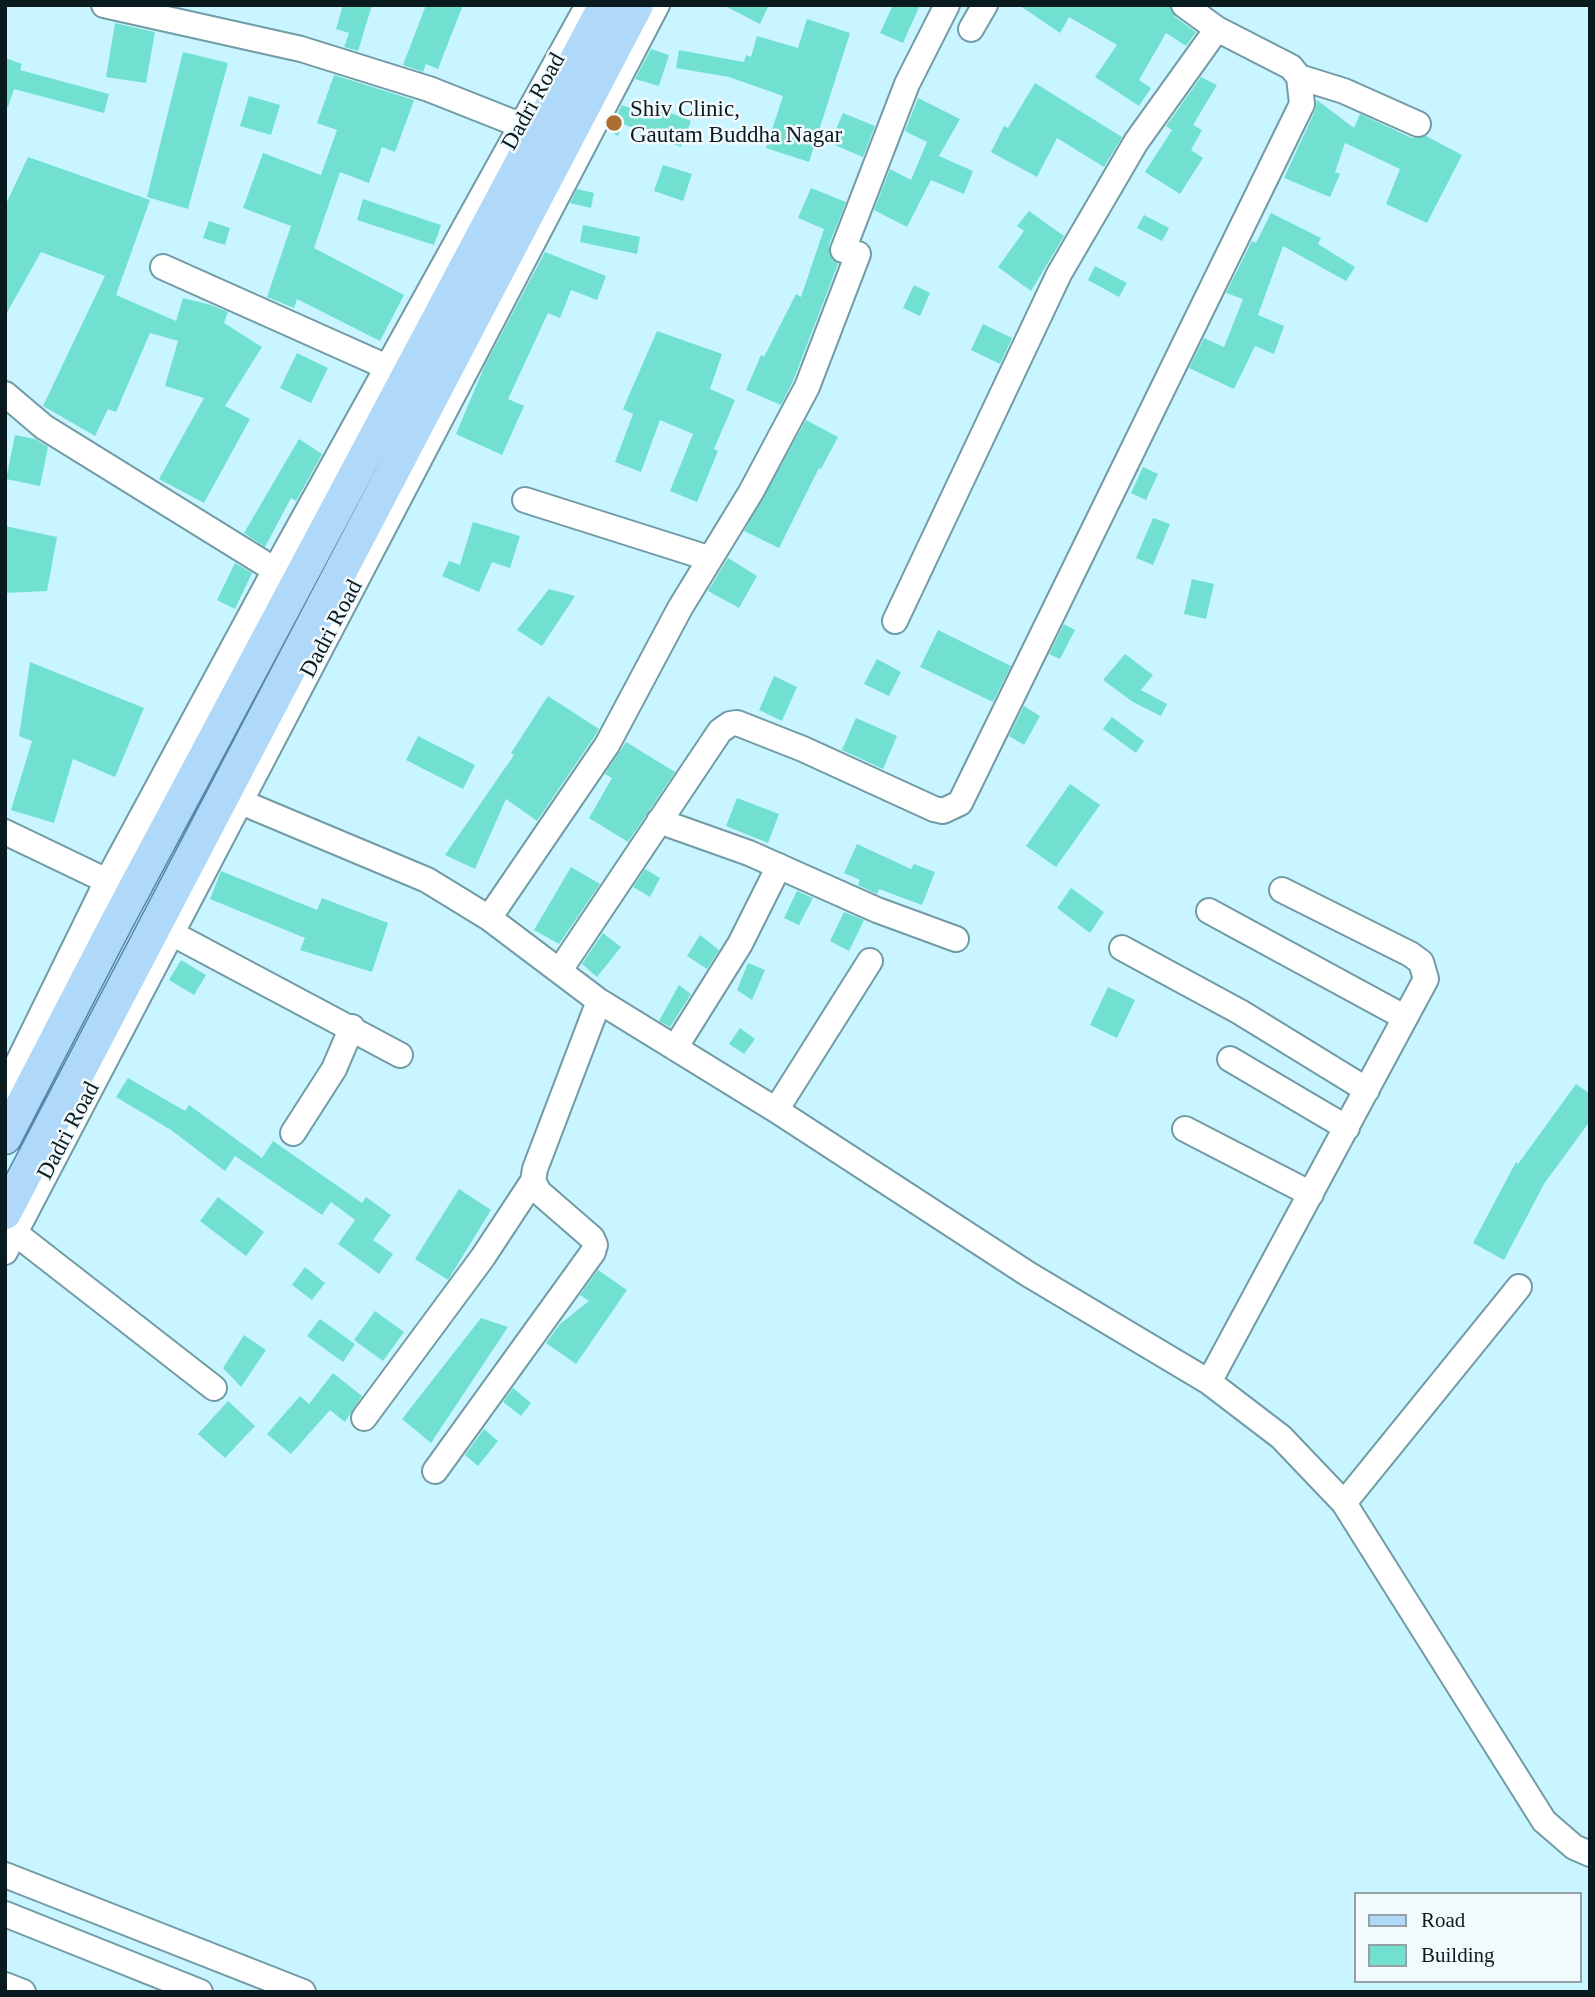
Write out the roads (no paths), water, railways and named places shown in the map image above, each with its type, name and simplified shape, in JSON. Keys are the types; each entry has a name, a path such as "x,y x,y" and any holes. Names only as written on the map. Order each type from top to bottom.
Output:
{"main road":[{"path":"5,1138 114,927 605,5"},
{"path":"9,1233 637,5"}],"street":[{"path":"104,5 301,49 429,89 520,125"},
{"name":"Dadri Road","path":"5,1089 12,1058 107,881 275,570 588,5"},
{"name":"Dadri Road","path":"9,1233 173,934 657,5"},
{"path":"489,918 607,745 708,558 751,492 807,387 858,254 843,250 907,84 947,5"},
{"path":"971,29 985,5"},
{"path":"560,970 720,731 737,723 803,749 934,808 943,811 960,803 1302,104 1299,77 1291,67 1217,29 1184,5"},
{"path":"895,621 1059,274 1136,142 1217,29"},
{"path":"1299,77 1356,96 1418,124"},
{"path":"163,267 389,368"},
{"path":"5,394 44,427 275,570"},
{"path":"525,500 708,558"},
{"path":"242,802 427,880 489,918 599,1001 776,1110 1028,1274 1209,1382 1281,1437 1344,1503 1544,1821 1574,1847 1590,1854"},
{"path":"659,821 779,866 877,910 956,939"},
{"path":"5,832 107,881"},
{"path":"675,1048 740,944 779,866"},
{"path":"1209,1382 1426,979 1421,962 1282,890"},
{"path":"1209,911 1404,1017"},
{"path":"173,934 352,1027 400,1055"},
{"path":"1122,948 1240,1012 1367,1090"},
{"path":"776,1110 870,961"},
{"path":"364,1418 484,1257 533,1181 534,1169 599,1001"},
{"path":"293,1133 334,1069 352,1027"},
{"path":"1230,1059 1347,1128"},
{"path":"1185,1129 1311,1194"},
{"path":"435,1471 595,1245 586,1231 539,1192 533,1181"},
{"path":"9,1233 214,1388"},
{"path":"1344,1503 1519,1287"},
{"path":"5,1875 303,1992"},
{"path":"5,1914 200,1992"},
{"path":"5,1985 23,1992"}],"place":[{"name":"Shiv Clinic, Gautam Buddha Nagar","path":"614,123"}]}
